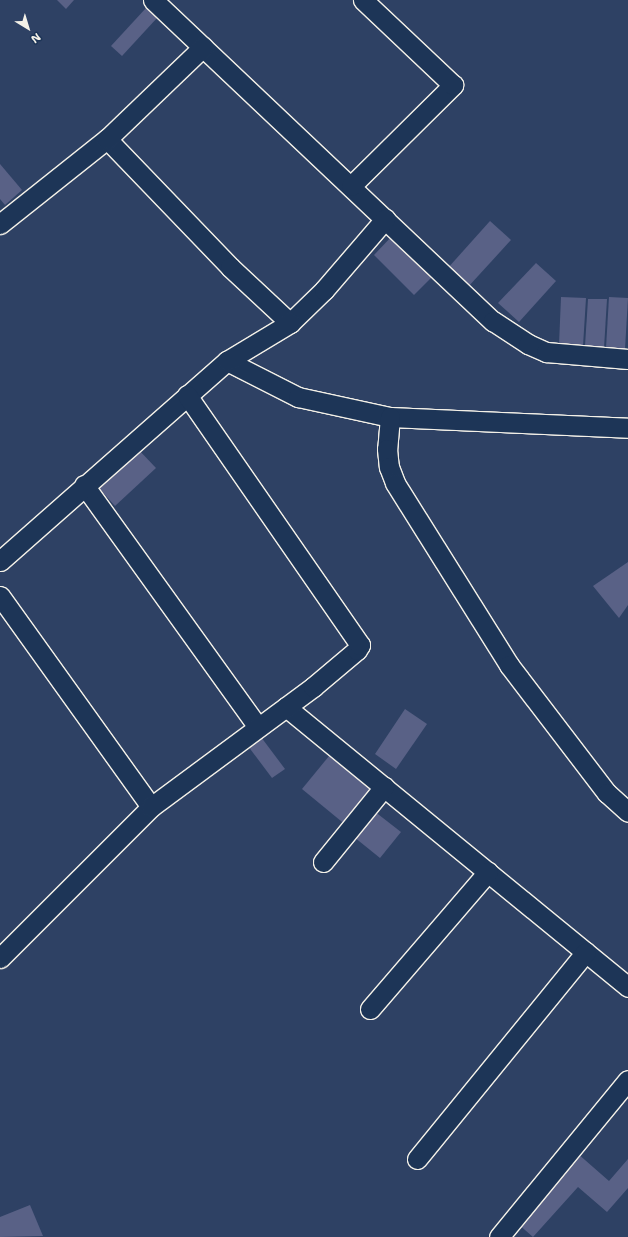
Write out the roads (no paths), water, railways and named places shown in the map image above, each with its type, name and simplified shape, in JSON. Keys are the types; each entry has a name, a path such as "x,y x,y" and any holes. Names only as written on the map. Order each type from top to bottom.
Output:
{"street":[{"path":"154,0 493,321 528,344 546,352 628,359"},
{"path":"351,186 452,85 363,0"},
{"path":"0,224 107,139 203,47"},
{"path":"107,139 230,267 290,323"},
{"path":"0,561 84,485 227,361 290,323 324,290 386,219"},
{"path":"227,361 298,397 390,417 628,428"},
{"path":"0,958 151,807 313,687 358,650 360,645 187,395"},
{"path":"390,417 387,449 389,467 396,483 510,665 607,793 628,812"},
{"path":"84,485 258,727"},
{"path":"0,596 151,807"},
{"path":"286,706 628,987"},
{"path":"323,862 384,787"},
{"path":"370,1009 488,872"},
{"path":"417,1159 586,952"},
{"path":"500,1237 628,1080"}]}
